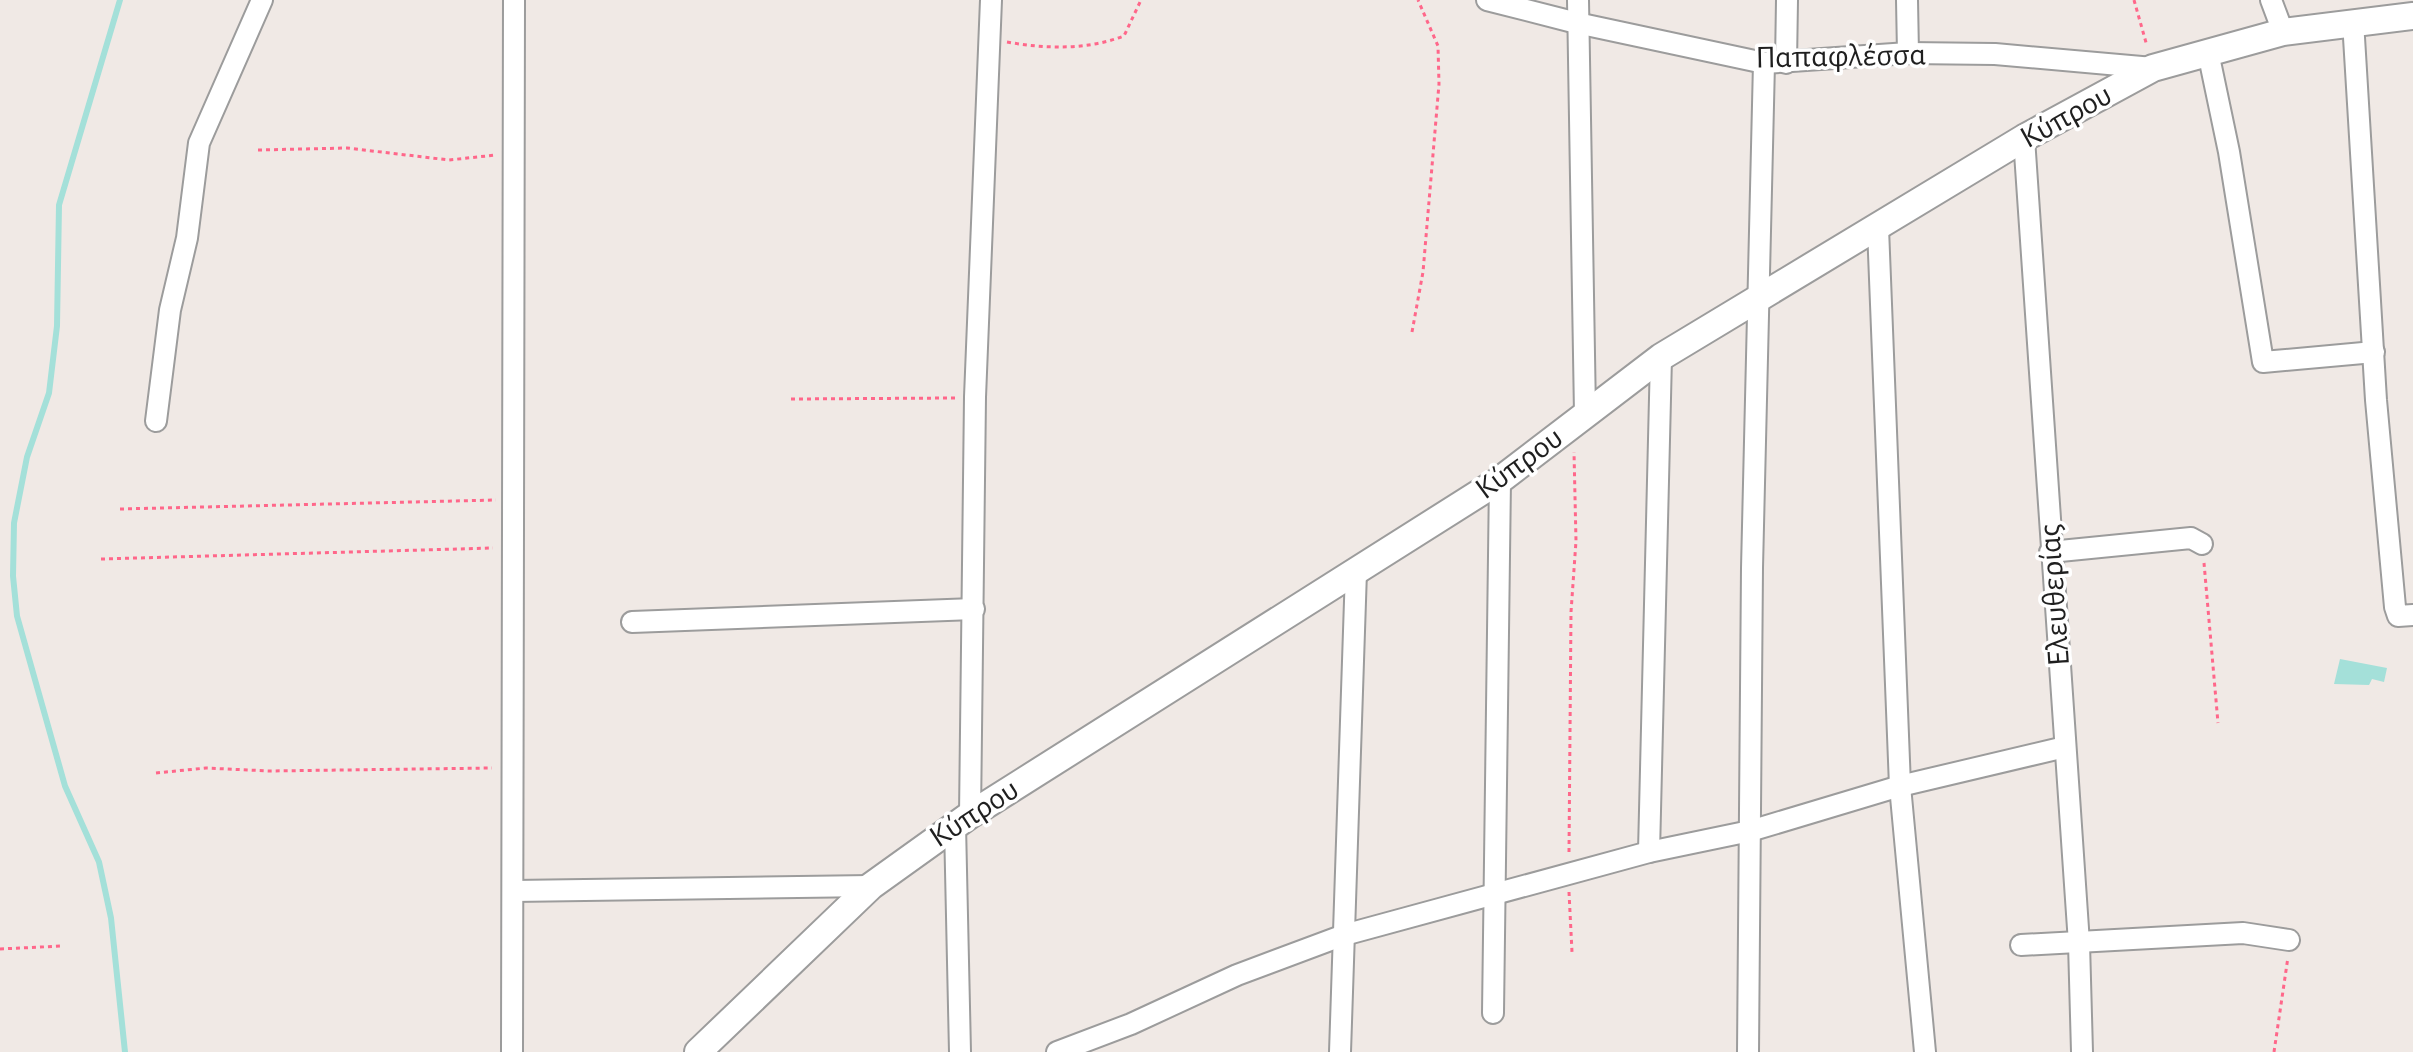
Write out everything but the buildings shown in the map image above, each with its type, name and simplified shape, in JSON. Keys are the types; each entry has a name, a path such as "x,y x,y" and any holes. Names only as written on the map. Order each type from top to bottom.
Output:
{"street":[{"path":"156,421 170,310 187,238 199,143 262,0"},
{"path":"512,1052 514,768 510,500 514,0"},
{"path":"960,1052 962,820 974,609 975,397 991,0"},
{"name":"Παπαφλέσσα","path":"1487,0 1577,23 1764,63 1908,53 1995,54 2153,68"},
{"path":"1578,0 1578,419"},
{"path":"1786,63 1787,0"},
{"path":"1907,0 1908,53"},
{"path":"2271,0 2283,32"},
{"name":"Κύπρου","path":"698,1052 871,886 962,820 1500,480 1661,357 2024,138 2153,68 2283,32 2413,16"},
{"path":"2353,21 2374,352 2395,607 2398,616 2413,615"},
{"path":"2208,52 2229,152 2263,362 2374,352"},
{"path":"1748,1052 1752,568 1764,63"},
{"name":"Ελευθερίας","path":"2024,138 2079,943 2082,1052"},
{"path":"1878,228 1900,786 1925,1052"},
{"path":"1649,852 1661,357"},
{"path":"1493,1013 1497,893 1500,480"},
{"path":"2050,552 2191,538 2202,544"},
{"path":"1340,1052 1356,571"},
{"path":"632,622 974,609"},
{"path":"1057,1052 1131,1024 1237,975 1344,935 1649,852 1750,831 1900,786 2065,747"},
{"path":"513,891 871,886"},
{"path":"2021,945 2243,933 2289,940"}],"path":[{"path":"990,33 1008,42 1033,46 1096,47 1124,36 1141,0"},
{"path":"1412,332 1423,272 1439,84 1438,46 1418,0"},
{"path":"2134,0 2153,68"},
{"path":"258,150 347,148 449,160 478,154 513,156"},
{"path":"791,399 975,397"},
{"path":"1572,952 1569,876 1571,612 1576,541 1578,419"},
{"path":"120,509 510,500"},
{"path":"2202,544 2218,723"},
{"path":"101,559 511,548"},
{"path":"156,773 206,768 269,771 514,768"},
{"path":"2274,1052 2289,940"},
{"path":"0,949 62,946"}],"water":[{"path":"2340,659 2387,668 2384,682 2372,679 2369,685 2334,684"}],"waterway":[{"path":"120,0 59,205 57,326 49,393 27,457 14,523 13,576 17,616 65,786 99,862 111,918 125,1052"}]}
